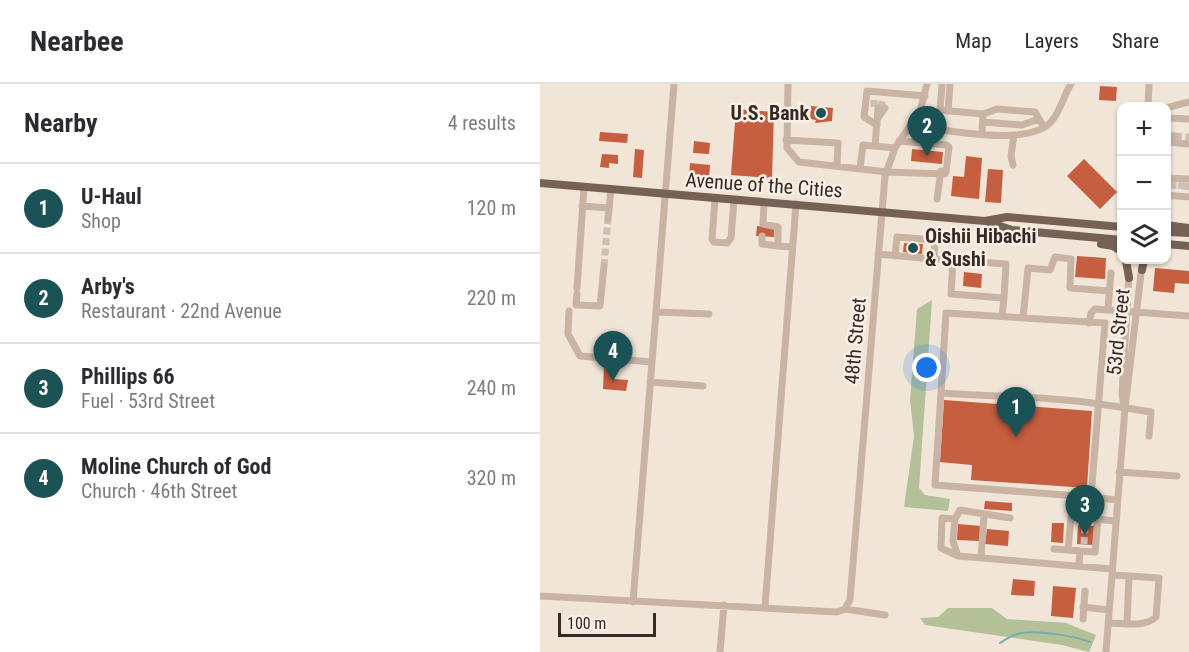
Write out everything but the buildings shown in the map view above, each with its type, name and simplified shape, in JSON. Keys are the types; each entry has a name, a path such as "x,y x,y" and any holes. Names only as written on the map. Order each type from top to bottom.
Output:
{"main road":[{"name":"Avenue of the Cities","path":"540,183 984,221 1012,230 1117,240"},
{"name":"Avenue of the Cities","path":"984,221 1007,217 1117,227"},
{"path":"1100,225 1117,221"},
{"path":"1171,226 1189,228"},
{"path":"1012,230 1057,240 1110,245 1117,249"},
{"path":"1171,231 1189,233"},
{"path":"1171,244 1189,246"},
{"path":"1128,264 1129,278"},
{"path":"1142,270 1143,264"}],"street":[{"path":"633,602 674,84"},
{"path":"788,84 786,140 791,156 799,162 887,172 939,174 946,172 949,147 913,143 863,145 860,168"},
{"path":"905,94 906,84"},
{"name":"48th Street","path":"845,609 850,600 878,255 887,172 897,145 913,124 925,96 927,84"},
{"path":"942,84 940,110 986,114 998,109 1035,112 1044,128"},
{"path":"948,111 950,84"},
{"path":"913,124 982,133 1014,135 1038,132 1053,120 1071,84"},
{"path":"1148,102 1149,84"},
{"path":"878,92 925,96"},
{"path":"875,146 880,104 878,92"},
{"path":"878,92 880,104"},
{"path":"878,92 864,117 878,122"},
{"path":"1171,108 1189,102"},
{"path":"982,133 986,114"},
{"path":"1171,118 1189,119"},
{"path":"983,122 1022,125 1039,119"},
{"path":"1013,165 1011,156 1014,135"},
{"path":"1171,136 1175,136"},
{"path":"786,140 838,143 837,166"},
{"path":"1171,142 1189,144"},
{"path":"937,199 939,174"},
{"path":"584,187 577,289 578,306 600,306 604,266"},
{"path":"608,219 611,189"},
{"path":"715,199 712,239 714,242 727,243 731,238 734,200"},
{"path":"764,202 763,225 778,226 778,246"},
{"path":"765,607 796,204"},
{"path":"582,206 609,208"},
{"path":"762,236 764,244 792,247"},
{"path":"896,256 897,237 935,240 934,259"},
{"path":"878,255 1006,264 1002,316"},
{"path":"1023,318 1028,268 1050,270 1055,257 1071,259 1070,288 1109,291"},
{"path":"953,260 951,294 1004,298"},
{"name":"53rd Street","path":"1106,652 1125,408 1142,270"},
{"path":"1108,308 1111,273"},
{"name":"53rd Street","path":"1125,408 1122,394 1129,278"},
{"path":"1089,323 1091,312 1095,309 1108,308 1189,315"},
{"path":"569,312 568,334 580,356 651,362"},
{"path":"656,312 709,314"},
{"path":"1091,497 1105,323 946,313 935,485 1118,500"},
{"path":"650,382 703,386"},
{"path":"941,393 1062,400 1151,412 1149,436"},
{"path":"1119,472 1177,476"},
{"path":"958,556 953,541 955,519 960,510 1010,518"},
{"path":"981,558 984,515"},
{"path":"1068,550 1071,517 1085,522 1098,519 1116,521"},
{"path":"955,519 942,518 941,548 958,556 1079,566 1129,576 1159,578 1156,617 1151,621 1108,623"},
{"path":"1053,549 1082,549 1095,552 1098,519"},
{"path":"1079,566 1082,549"},
{"path":"1127,623 1129,576"},
{"path":"1083,619 1085,591"},
{"path":"540,596 837,612 845,609 885,615"},
{"path":"720,652 724,605"},
{"path":"1083,607 1109,610"}],"green space":[{"path":"932,300 919,488 925,495 950,499 948,511 904,507 914,436 910,400 917,309"},
{"path":"948,608 992,608 1007,619 1066,623 1096,635 1089,652 1062,645 925,625 920,618 938,617"}],"waterway":[{"path":"1000,643 1015,635 1033,632 1090,642"}],"tunnel":[{"path":"874,100 874,107"},
{"path":"881,108 882,101"},
{"path":"1175,136 1189,137"},
{"path":"1173,181 1173,189"},
{"path":"1181,189 1182,182"},
{"path":"1188,190 1189,182"},
{"path":"604,266 608,219"},
{"path":"1084,544 1085,526"}],"place":[{"name":"U.S. Bank","path":"821,113"},
{"name":"Arby's","path":"927,156"},
{"name":"Oishii Hibachi & Sushi","path":"913,248"},
{"name":"Moline Church of God","path":"613,381"},
{"name":"U-Haul","path":"1016,437"},
{"name":"Phillips 66","path":"1085,535"}]}
